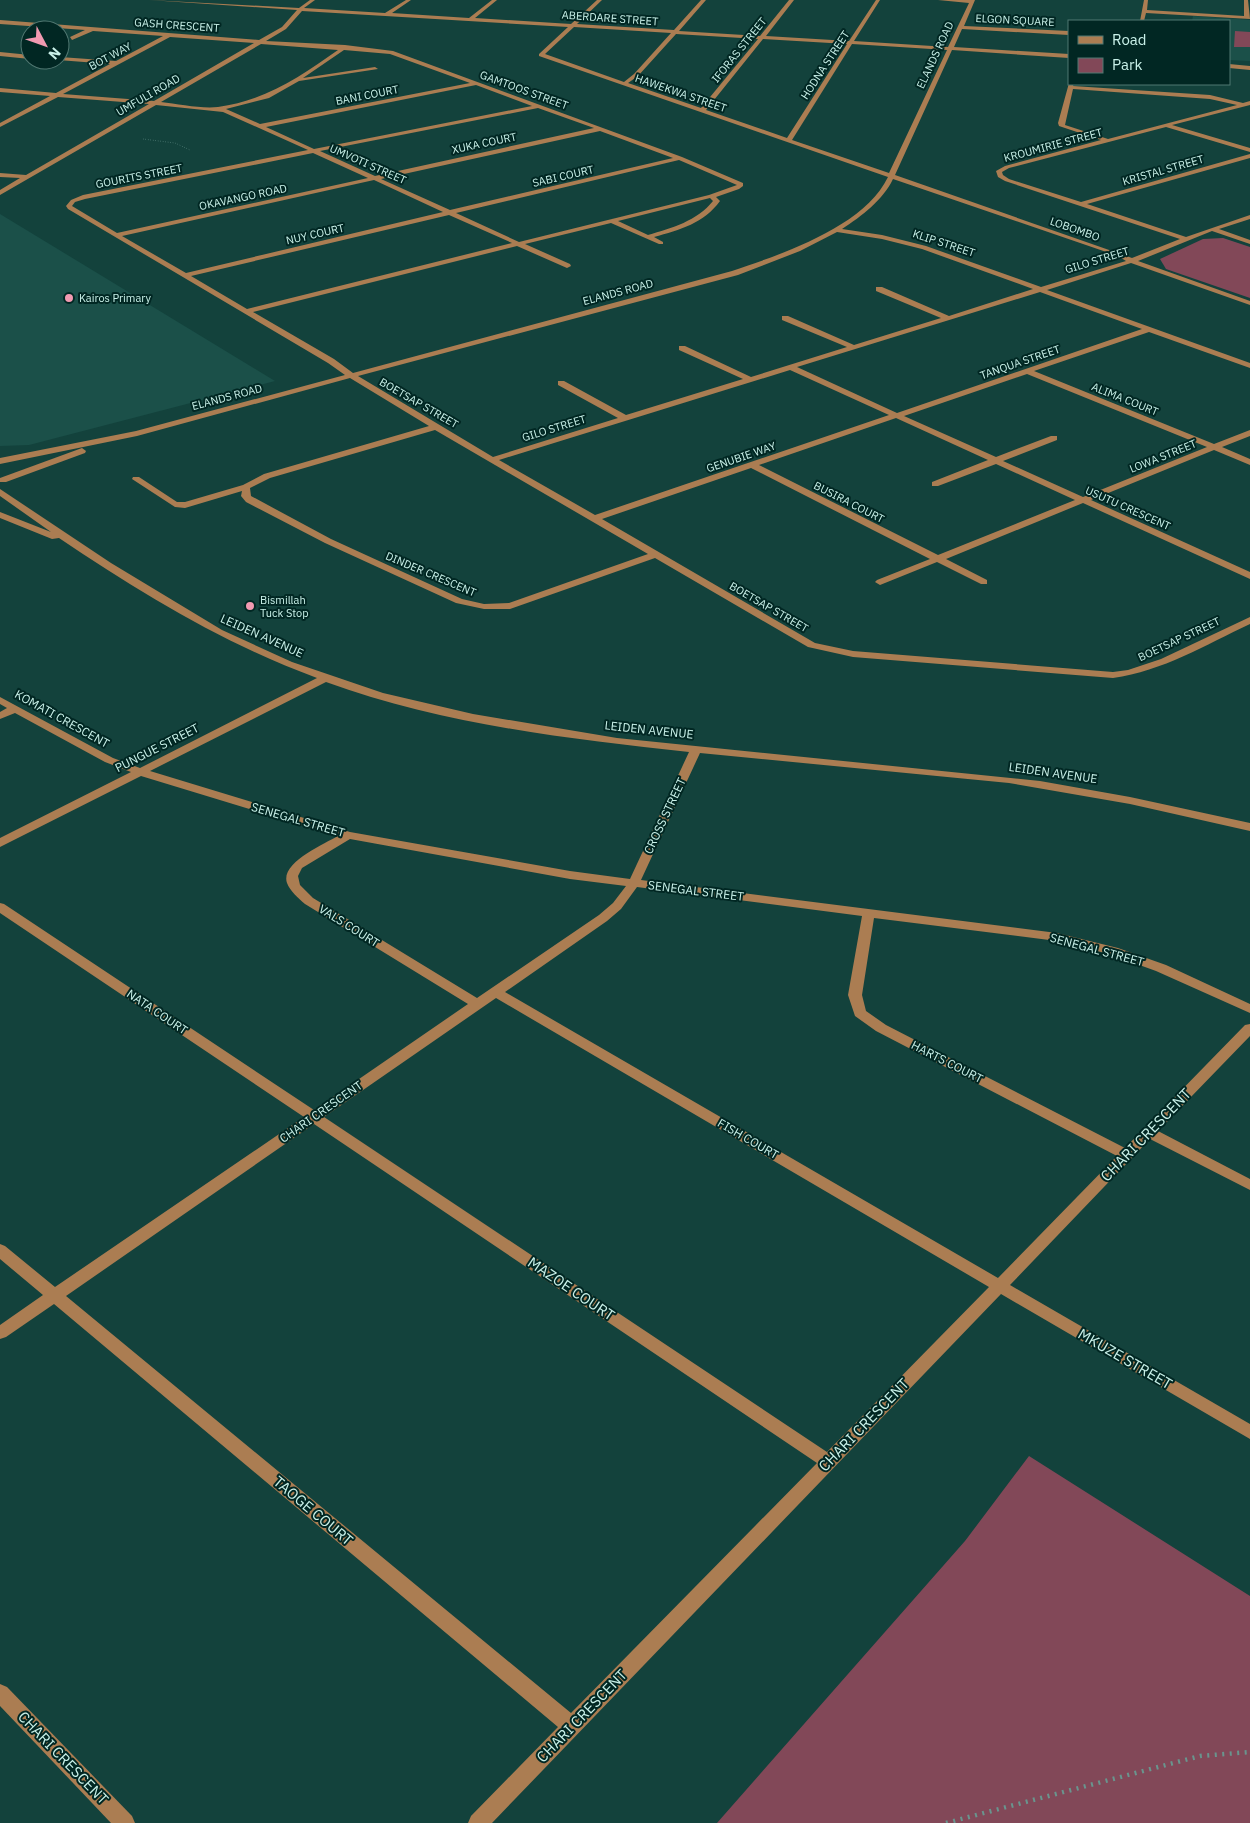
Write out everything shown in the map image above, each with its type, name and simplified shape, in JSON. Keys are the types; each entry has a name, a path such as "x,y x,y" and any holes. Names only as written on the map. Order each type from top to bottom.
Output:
{"street":[{"name":"ABERDARE STREET","path":"151,0 1068,56"},
{"path":"211,4 217,0"},
{"name":"UMFULI ROAD","path":"0,193 284,28 301,9 313,0"},
{"path":"387,14 409,0"},
{"path":"470,20 496,0"},
{"name":"HAWEKWA STREET","path":"600,0 541,55 892,176"},
{"path":"624,84 636,75 704,0"},
{"name":"IFORAS STREET","path":"702,111 792,0"},
{"name":"HODNA STREET","path":"788,140 878,0"},
{"path":"940,0 973,1"},
{"path":"1142,20 1146,0"},
{"path":"1144,11 1248,18 1246,0"},
{"name":"ELANDS ROAD","path":"0,461 137,433 735,273 792,252 836,230 866,209 882,192 892,176 973,1"},
{"name":"GASH CRESCENT","path":"0,22 20,24"},
{"name":"GASH CRESCENT","path":"11,30 20,26"},
{"name":"GASH CRESCENT","path":"70,27 261,41"},
{"name":"ELGON SQUARE","path":"961,27 1068,33"},
{"path":"72,38 92,28"},
{"name":"BOT WAY","path":"0,125 171,34"},
{"name":"GAMTOOS STREET","path":"247,311 613,221 711,196 740,186 740,183 680,158 391,52 261,41"},
{"path":"218,109 267,96 296,81 344,47"},
{"path":"0,54 20,56"},
{"path":"70,60 117,63"},
{"path":"1230,66 1250,68"},
{"path":"296,81 375,69"},
{"name":"BANI COURT","path":"260,126 477,83"},
{"path":"1107,141 1062,126 1061,123 1070,86 1210,97 1247,104"},
{"path":"0,90 155,103"},
{"name":"UMVOTI STREET","path":"155,103 218,109 260,126 567,266"},
{"name":"KROUMIRIE STREET","path":"1186,238 1007,180 1000,176 999,171 1007,167 1247,104"},
{"name":"GOURITS STREET","path":"351,376 247,311 70,208 71,203 83,197 538,106"},
{"path":"1165,125 1250,150"},
{"name":"XUKA COURT","path":"374,178 599,128"},
{"name":"KRISTAL STREET","path":"1081,204 1250,156"},
{"name":"SABI COURT","path":"450,213 680,158"},
{"path":"0,175 26,177"},
{"name":"LOBOMBO","path":"892,176 1120,255 1250,303"},
{"name":"OKAVANGO ROAD","path":"116,235 374,178"},
{"path":"648,237 691,222 714,206 717,201 711,196"},
{"name":"NUY COURT","path":"186,275 450,213"},
{"name":"GILO STREET","path":"491,460 1132,261 1186,238 1250,217"},
{"path":"613,221 661,243"},
{"path":"1212,229 1250,242"},
{"name":"KLIP STREET","path":"836,230 882,237 924,247 1042,289"},
{"path":"879,289 948,318"},
{"path":"1042,289 1250,366"},
{"path":"785,318 853,347"},
{"name":"TANQUA STREET","path":"897,415 1150,329"},
{"path":"682,348 749,380"},
{"name":"USUTU CRESCENT","path":"790,367 1250,576"},
{"name":"ALIMA COURT","path":"1027,371 1250,462"},
{"name":"BOETSAP STREET","path":"351,376 491,460 801,640 826,649 853,654 1100,675 1126,674 1146,668 1250,620"},
{"name":"GILO STREET","path":"561,383 624,418"},
{"name":"GENUBIE WAY","path":"593,519 897,415"},
{"path":"136,479 175,504 181,505 246,487 267,476 435,427"},
{"name":"ELANDS ROAD","path":"1,479 137,433"},
{"name":"LOWA STREET","path":"1084,500 1250,434"},
{"path":"935,484 1054,438"},
{"name":"BUSIRA COURT","path":"752,465 984,582"},
{"name":"DINDER CRESCENT","path":"246,487 246,496 249,500 328,541 422,585 476,606 488,608 510,606 654,555"},
{"name":"LEIDEN AVENUE","path":"0,492 80,548 210,628 276,659 326,678 433,709 491,722 607,740 1000,779 1062,787 1134,800 1250,828"},
{"path":"880,582 1084,500"},
{"name":"LEIDEN AVENUE","path":"0,515 32,526 80,548"},
{"name":"PUNGUE STREET","path":"0,843 326,678"},
{"name":"KOMATI CRESCENT","path":"0,700 109,760 140,772"},
{"path":"0,716 15,709"},
{"name":"CROSS STREET","path":"634,883 696,749"},
{"name":"SENEGAL STREET","path":"140,772 348,835 570,875 1056,937 1162,968 1250,1009"},
{"name":"VALS COURT","path":"348,835 298,865 291,877 293,884 309,901 477,1004"},
{"name":"CHARI CRESCENT","path":"0,1333 603,918 617,906 634,883"},
{"name":"NATA COURT","path":"0,907 314,1117"},
{"name":"HARTS COURT","path":"870,913 855,995 860,1013 880,1028 1126,1155"},
{"name":"FISH COURT","path":"496,992 1000,1286"},
{"name":"CHARI CRESCENT","path":"478,1823 1250,1028"},
{"name":"MAZOE COURT","path":"314,1117 828,1462"},
{"path":"1148,1132 1250,1185"},
{"name":"TAOGE COURT","path":"0,1250 572,1726"},
{"name":"MKUZE STREET","path":"1000,1286 1250,1432"},
{"name":"CHARI CRESCENT","path":"0,1693 125,1823"}],"path":[{"path":"102,134 175,143 229,168"},
{"path":"946,1823 1200,1756 1250,1752"}],"shaded area":[{"path":"1193,16 1250,20 1250,61 1230,60 1230,20 1192,20"},
{"name":"Kairos Primary","path":"0,214 275,381 29,445 0,446"}],"green space":[{"path":"1235,31 1250,32 1250,47 1234,47"},
{"path":"1223,238 1250,247 1250,298 1166,269 1160,259 1203,239"},
{"path":"1029,1456 1250,1596 1250,1823 717,1823 965,1541"}],"place":[{"name":"Kairos Primary","path":"69,298"},
{"name":"Bismillah Tuck Stop","path":"250,606"}]}
